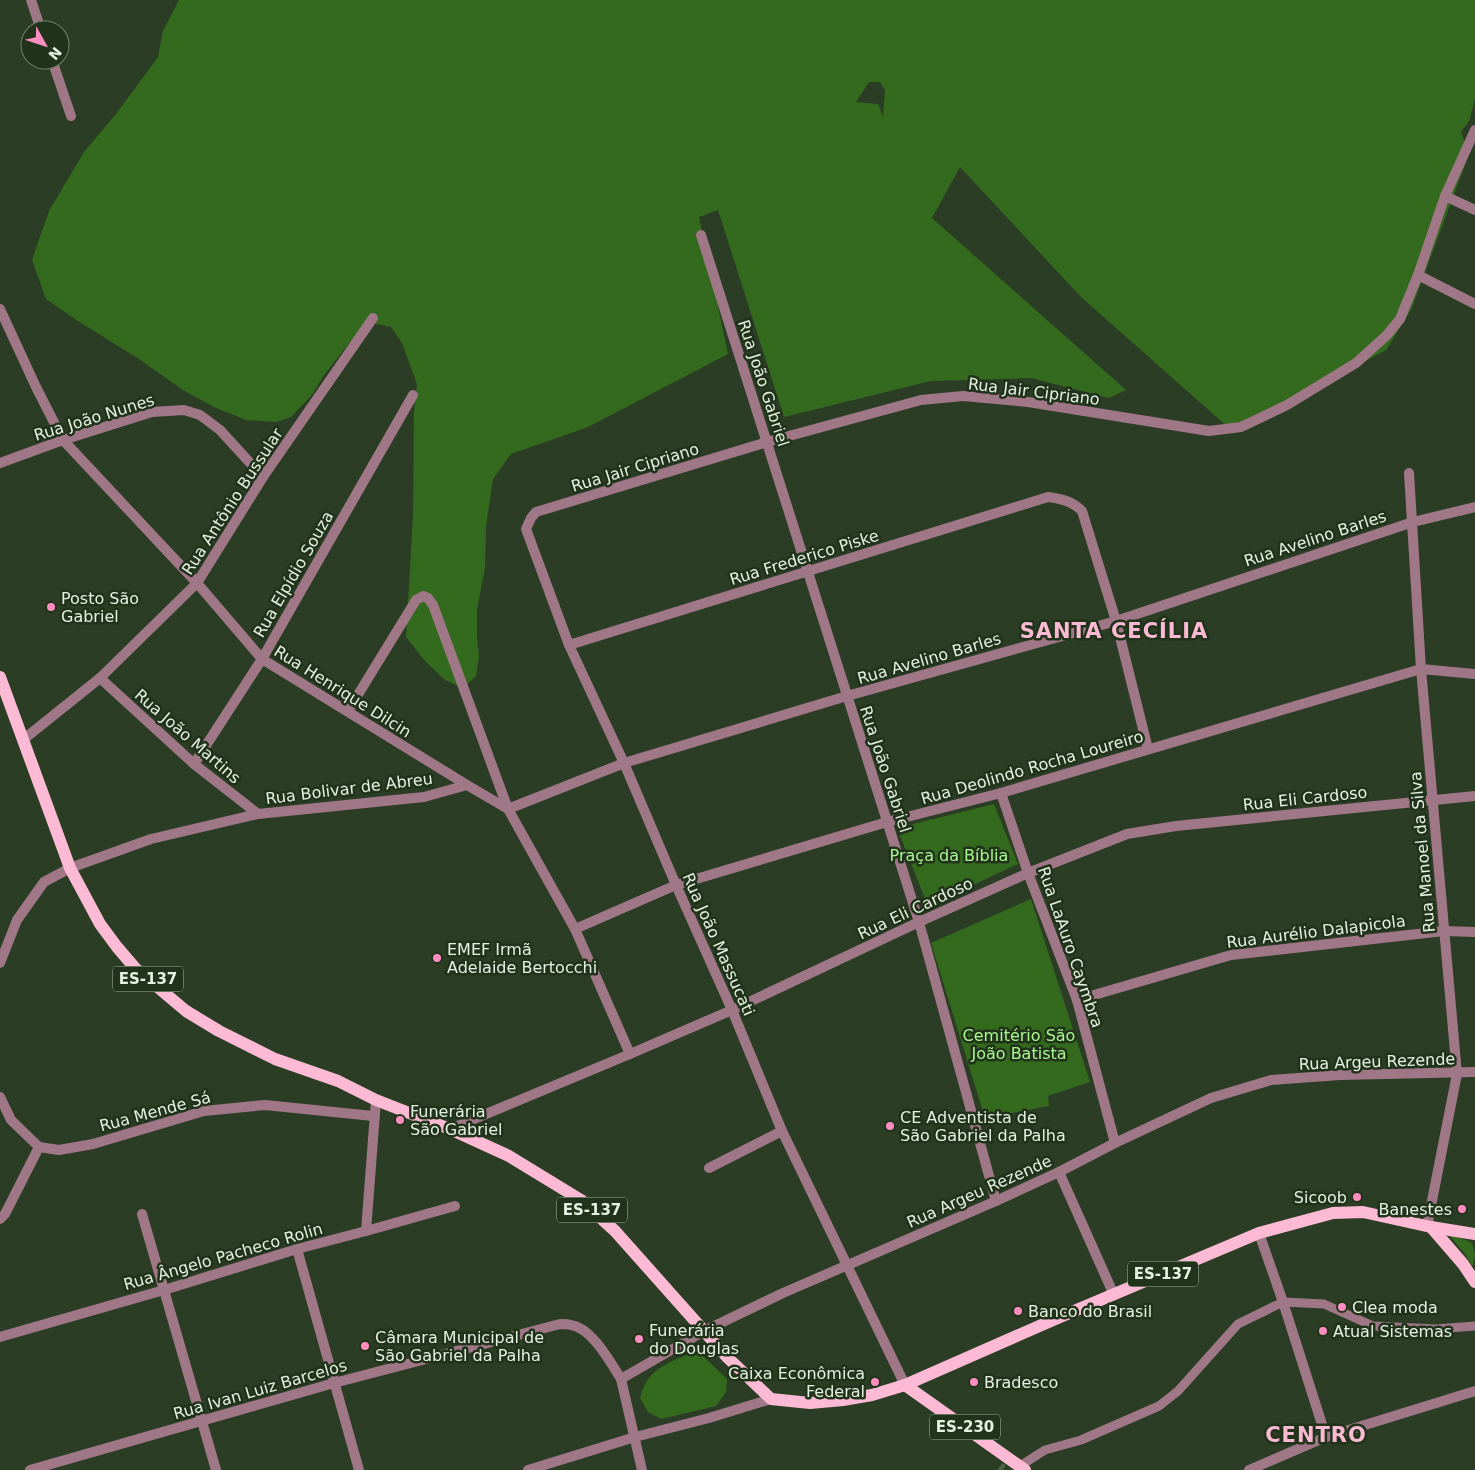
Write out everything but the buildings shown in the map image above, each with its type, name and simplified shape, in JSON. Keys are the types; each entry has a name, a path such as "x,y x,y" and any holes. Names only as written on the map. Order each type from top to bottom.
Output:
{"main road":[{"name":"ES-137","path":"0,677 70,868 100,924 116,948 136,968 186,1011 219,1031 275,1059 338,1081 376,1100 450,1128 509,1156 581,1200 615,1231 728,1358 771,1398 810,1403 844,1400 872,1395 905,1385 1259,1233 1333,1213 1364,1212 1429,1227 1475,1234"},
{"path":"1429,1227 1463,1264 1475,1282"},
{"name":"ES-230","path":"905,1385 1023,1468"}],"street":[{"path":"31,0 38,20"},
{"path":"55,70 71,116"},
{"name":"Rua Jair Cipriano","path":"536,512 767,442 921,400 963,396 1028,402 1208,431 1241,427 1287,404 1356,363 1387,335 1400,319 1418,275 1445,196 1475,130"},
{"path":"1445,196 1475,210"},
{"name":"Rua João Gabriel","path":"701,235 919,922 996,1201"},
{"path":"1418,275 1475,304"},
{"name":"Rua Henrique Dilcin","path":"0,309 36,388 63,440 197,583 262,659 467,785"},
{"name":"Rua Antônio Bussular","path":"24,739 100,678 197,583 263,477 373,318"},
{"name":"Rua Elpídio Souza","path":"194,764 262,659 413,395"},
{"name":"Rua João Nunes","path":"0,464 63,440 152,412 184,410 200,415 220,430 263,477"},
{"name":"Rua Manoel da Silva","path":"1409,473 1421,669 1456,1074 1429,1227"},
{"name":"Rua Frederico Piske","path":"568,645 1048,497 1066,500 1082,511 1116,621"},
{"name":"Rua Avelino Barles","path":"508,809 624,763 847,696 1116,621 1413,522 1475,506"},
{"name":"Rua João Massucati","path":"536,512 530,518 526,529 568,645 624,763 732,1010 782,1131 905,1385"},
{"path":"348,711 416,600 423,596 428,598 433,605 508,809 575,929 630,1054"},
{"path":"1116,621 1148,749"},
{"name":"Rua Deolindo Rocha Loureiro","path":"575,929 676,885 887,822 1001,793 1421,669 1475,674"},
{"name":"Rua João Martins","path":"100,678 194,764 258,814"},
{"path":"467,785 508,809"},
{"name":"Rua Bolivar de Abreu","path":"70,868 150,839 258,814 424,797 467,785"},
{"name":"Rua LaAuro Caymbra","path":"1001,793 1028,873 1077,1000 1114,1143"},
{"name":"Rua Eli Cardoso","path":"450,1128 732,1010 1028,873 1127,834 1176,826 1475,796"},
{"path":"0,963 17,920 44,882 70,868"},
{"name":"Rua Aurélio Dalapicola","path":"1077,1000 1231,955 1444,931 1475,932"},
{"name":"Rua Argeu Rezende","path":"621,1379 704,1330 783,1293 996,1201 1211,1098 1271,1080 1340,1075 1456,1074 1475,1072"},
{"path":"0,1097 11,1120 39,1148 5,1214 0,1219"},
{"path":"366,1231 373,1116 376,1100"},
{"name":"Rua Mende Sá","path":"39,1148 59,1150 93,1144 213,1110 266,1105 373,1116"},
{"path":"709,1168 782,1131"},
{"path":"1059,1172 1114,1295"},
{"name":"Rua Ângelo Pacheco Rolin","path":"0,1337 164,1290 297,1249 455,1206"},
{"path":"142,1214 216,1470"},
{"path":"1259,1233 1326,1437"},
{"path":"297,1249 359,1470"},
{"path":"1023,1468 1045,1450 1082,1440 1158,1406 1178,1391 1238,1324 1283,1302 1324,1304 1373,1326 1436,1329 1475,1326"},
{"name":"Rua Ivan Luiz Barcelos","path":"30,1470 334,1383 560,1324 573,1325 583,1331 602,1348 621,1379 642,1470"},
{"path":"1252,1470 1326,1437 1475,1392"},
{"path":"528,1470 635,1437 709,1418 771,1398"}],"green space":[{"path":"179,0 1475,0 1475,99 1469,121 1461,132 1469,154 1411,310 1386,350 1316,388 1229,428 1081,297 960,167 932,218 1126,390 1109,398 1031,378 931,381 784,417 718,210 699,217 728,354 588,427 511,454 493,479 486,526 485,568 477,609 479,657 476,676 463,688 445,680 424,660 406,637 413,516 414,412 417,384 402,343 391,327 372,323 350,342 324,375 312,395 291,417 276,422 246,420 214,407 183,390 46,299 32,260 49,211 84,152 116,114 158,57 163,31","holes":["869,82 880,82 885,90 883,117 878,104 856,102"]},
{"name":"Praça da Bíblia","path":"994,804 1018,864 928,906 897,828"},
{"name":"Cemitério São João Batista","path":"1031,899 1090,1082 1048,1096 1049,1106 985,1118 931,943"},
{"path":"1449,1235 1472,1243 1475,1254 1473,1265 1471,1265 1465,1254"},
{"path":"691,1353 702,1355 727,1379 726,1392 716,1406 661,1419 648,1412 640,1398 647,1380 666,1364"}],"waterway":[{"path":"1000,1470 1003,1466"}],"place":[{"name":"Posto São Gabriel","path":"51,607"},
{"name":"EMEF Irmã Adelaide Bertocchi","path":"437,958"},
{"name":"Funerária São Gabriel","path":"400,1120"},
{"name":"CE Adventista de São Gabriel da Palha","path":"890,1126"},
{"name":"Sicoob","path":"1357,1197"},
{"name":"Banestes","path":"1462,1209"},
{"name":"Clea moda","path":"1342,1307"},
{"name":"Banco do Brasil","path":"1018,1311"},
{"name":"Atual Sistemas","path":"1323,1331"},
{"name":"Funerária do Douglas","path":"639,1339"},
{"name":"Câmara Municipal de São Gabriel da Palha","path":"365,1346"},
{"name":"Caixa Econômica Federal","path":"875,1382"},
{"name":"Bradesco","path":"974,1382"}],"district":[{"name":"SANTA CECÍLIA","path":"1114,631"},
{"name":"CENTRO","path":"1316,1435"}]}
